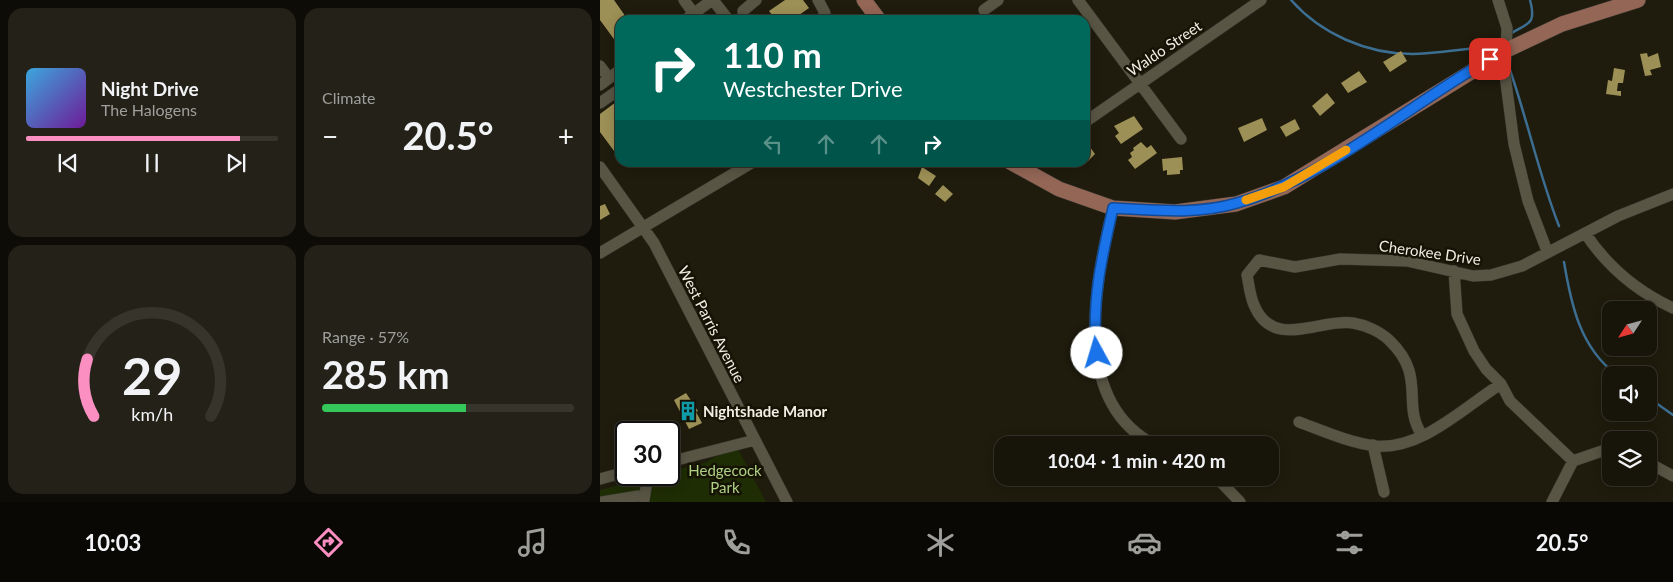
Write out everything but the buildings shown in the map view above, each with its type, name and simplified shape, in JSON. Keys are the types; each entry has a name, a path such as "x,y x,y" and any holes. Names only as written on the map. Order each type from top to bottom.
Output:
{"main road":[{"path":"864,0 875,15"},
{"path":"1019,167 1059,190 1113,208 1184,210 1236,204 1284,187 1507,50 1562,24 1638,0"}],"street":[{"path":"684,0 688,15"},
{"path":"692,15 712,0 723,15"},
{"path":"743,15 743,11 756,0"},
{"path":"818,0 825,13 824,15"},
{"path":"984,10 998,0"},
{"path":"1078,0 1089,15"},
{"name":"Waldo Street","path":"1090,118 1261,0"},
{"path":"1498,0 1507,28 1506,96 1514,144 1528,201 1547,251"},
{"path":"1090,17 1181,139"},
{"path":"600,66 604,82 615,74"},
{"path":"600,103 615,92"},
{"name":"West Parris Avenue","path":"600,167 654,243 787,502"},
{"path":"600,253 745,167"},
{"name":"Cherokee Drive","path":"1422,435 1417,427 1414,411 1411,373 1406,360 1390,342 1380,332 1354,323 1292,331 1275,327 1266,321 1254,304 1247,275 1256,263 1264,260 1295,267 1364,258 1407,261 1473,276 1506,272 1522,266 1547,251 1618,216 1673,194"},
{"path":"1113,208 1097,282 1094,316 1097,353 1106,388 1120,418 1139,436"},
{"path":"1585,233 1622,276 1673,308"},
{"path":"1454,271 1457,314 1474,351 1486,369 1501,384 1510,402 1572,461"},
{"path":"1298,422 1373,446 1384,446 1422,435 1501,384"},
{"path":"680,459 755,440"},
{"path":"1373,446 1384,492"},
{"path":"1552,502 1572,461 1602,451"},
{"path":"1657,467 1673,476"},
{"path":"600,479 615,475"},
{"path":"1225,486 1240,502"},
{"path":"602,502 644,498"}],"green space":[{"name":"Hedgecock Park","path":"735,443 766,502 600,502 600,490 615,486 680,486 680,469 707,462"}],"waterway":[{"path":"1291,0 1316,23 1331,32 1346,40 1378,50 1412,54 1497,47"},
{"path":"1510,34 1529,23 1532,15 1530,0"},
{"path":"1510,70 1545,187 1559,226"},
{"path":"1564,262 1570,294 1579,324 1594,352 1606,366"},
{"path":"1657,404 1673,415"}],"slow traffic":[{"path":"1246,200 1284,187 1346,150"}],"place":[{"name":"Nightshade Manor","path":"688,411"}],"route":[{"path":"1097,353 1094,316 1097,282 1113,208 1175,212 1236,204 1284,187 1490,59"}]}
